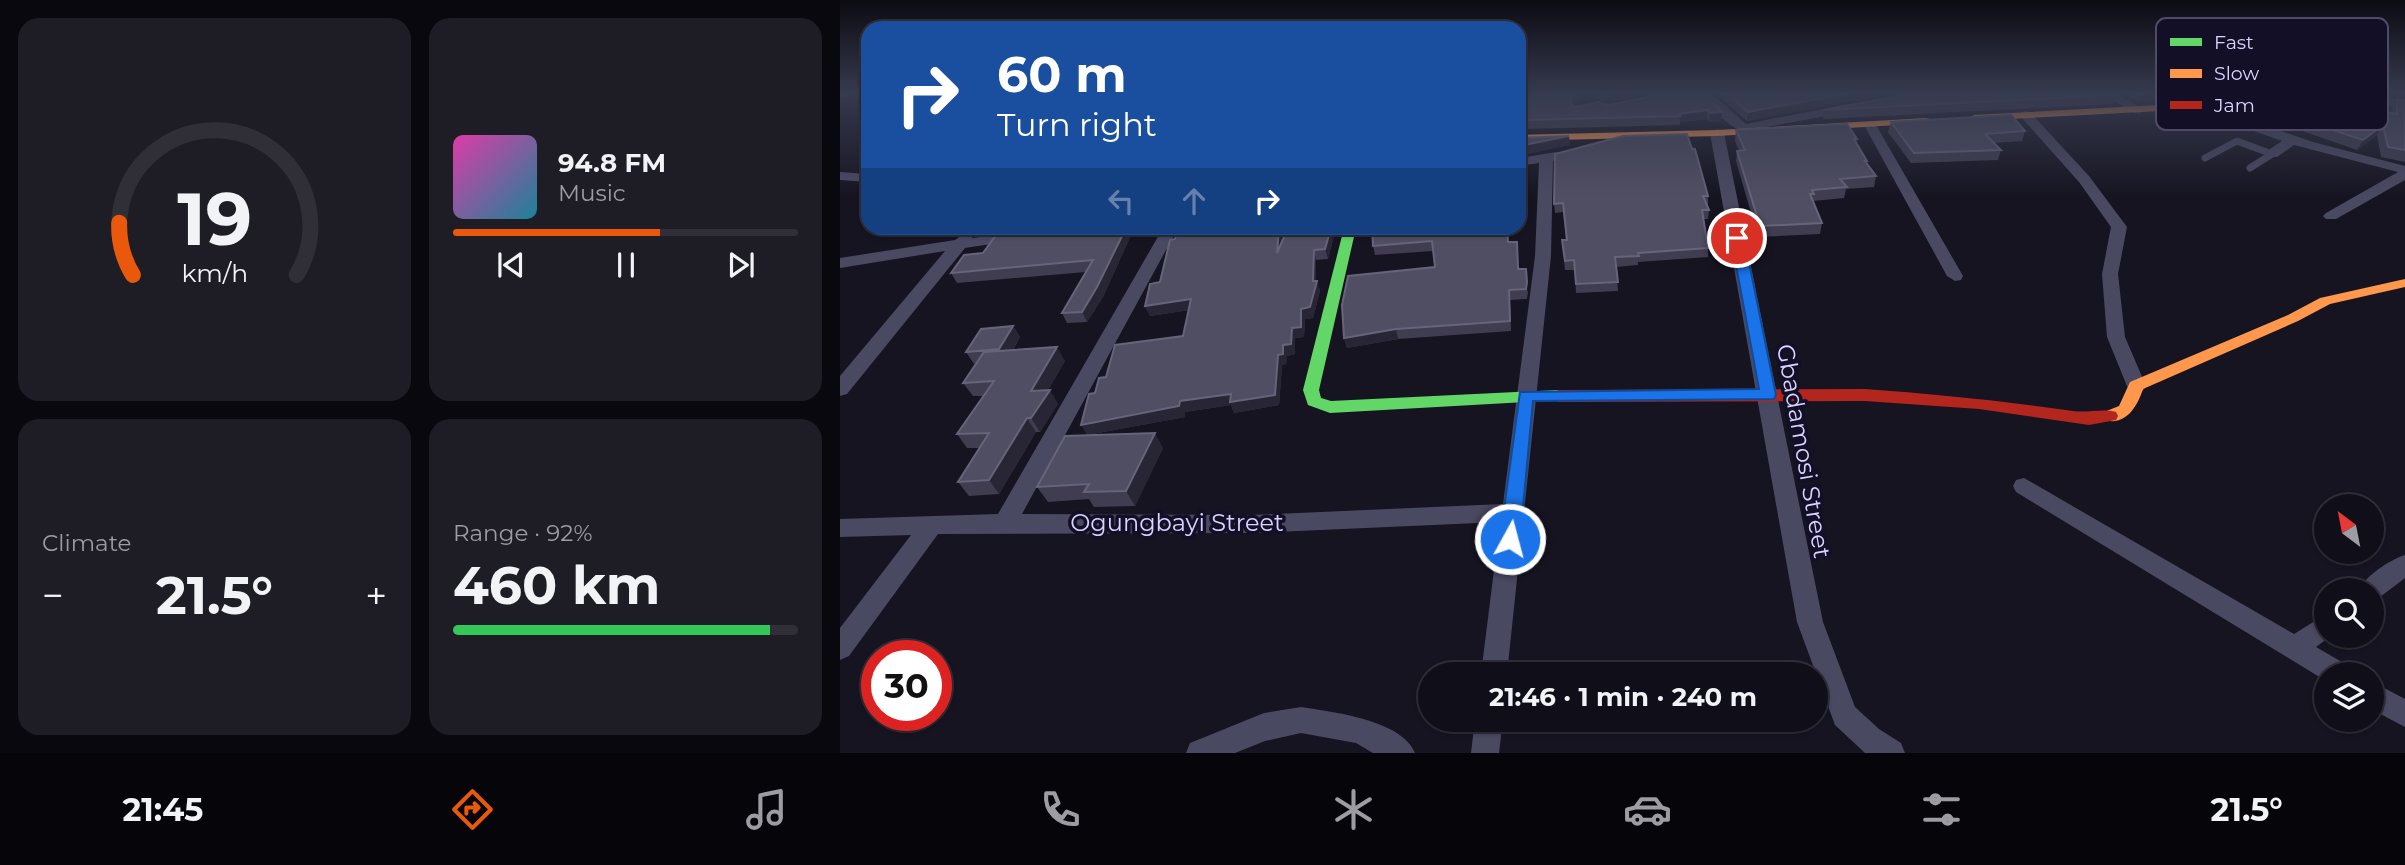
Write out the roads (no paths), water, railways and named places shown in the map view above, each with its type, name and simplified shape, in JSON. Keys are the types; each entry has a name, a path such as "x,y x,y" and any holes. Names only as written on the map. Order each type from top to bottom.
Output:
{"street":[{"path":"1746,127 1750,130"},
{"path":"1750,130 1763,127"},
{"path":"1526,138 1717,133 1819,127"},
{"path":"1871,127 1955,276"},
{"path":"1348,235 1311,390 1314,401 1330,407 1525,396 1866,395 1979,402 2090,419 2119,415 2130,406 2136,386 2116,337 2110,274 2119,227 2084,179 2037,127"},
{"path":"2264,130 2405,172"},
{"name":"Gbadamosi Street","path":"1717,133 1801,583 1822,658 1845,716 1869,739 1891,753"},
{"path":"1526,161 1546,159 1633,135"},
{"path":"2272,154 2292,140"},
{"path":"1495,662 1543,256 1546,159"},
{"path":"842,176 861,168"},
{"path":"2331,216 2405,172"},
{"path":"842,176 861,177"},
{"path":"840,263 966,235"},
{"path":"840,389 966,235"},
{"path":"1005,523 1166,235"},
{"path":"2136,386 2293,318 2325,300 2405,283"},
{"path":"2024,486 2318,662"},
{"name":"Ogungbayi Street","path":"840,528 1005,523 1251,524 1513,512"},
{"path":"840,648 932,525"},
{"path":"2384,580 2405,565"},
{"path":"2295,648 2314,634"},
{"path":"2384,702 2405,714"},
{"path":"1200,753 1264,727 1301,720 1360,730 1401,753"},
{"path":"1485,753 1487,732"}],"lane":[{"path":"2205,158 2237,141 2272,154"},
{"path":"2249,168 2272,154"}]}
